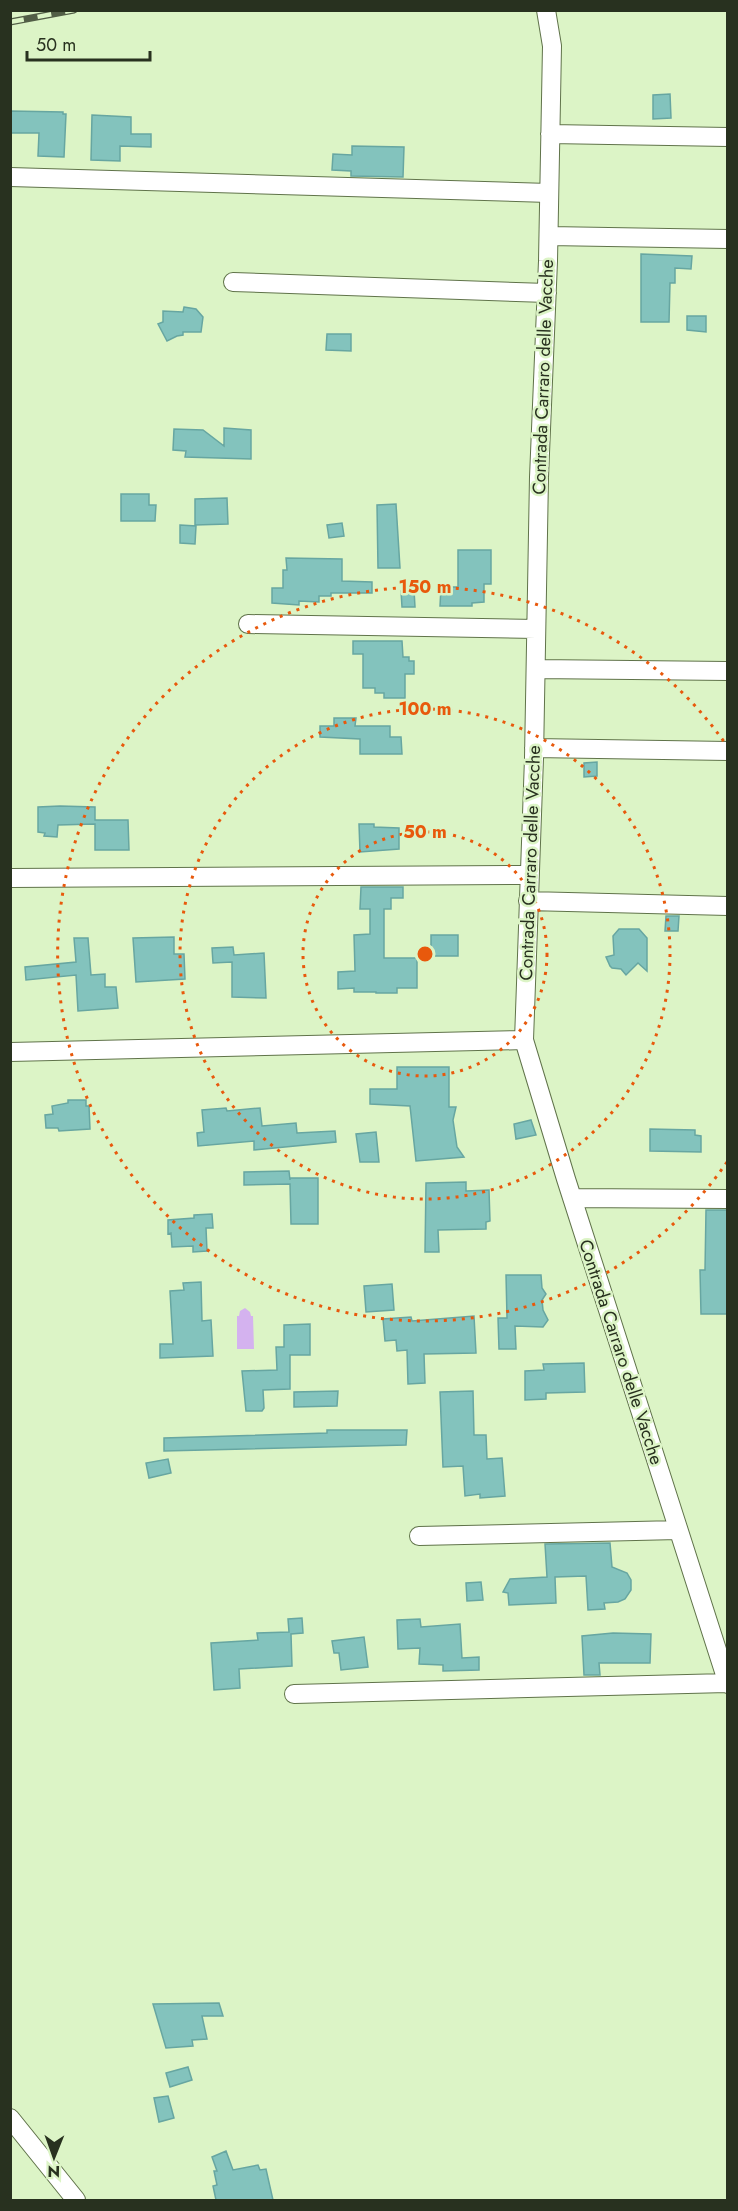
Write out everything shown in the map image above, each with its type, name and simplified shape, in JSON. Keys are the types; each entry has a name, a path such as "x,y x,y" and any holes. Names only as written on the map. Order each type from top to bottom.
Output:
{"street":[{"name":"Contrada Carraro delle Vacche","path":"546,10 552,46 549,236 539,477 534,748 524,1040 727,1684"},
{"path":"550,134 728,136"},
{"path":"10,177 549,193"},
{"path":"549,236 728,239"},
{"path":"233,282 547,293"},
{"path":"248,624 536,629"},
{"path":"536,669 728,671"},
{"path":"534,748 728,751"},
{"path":"10,878 529,875"},
{"path":"528,901 728,906"},
{"path":"10,1052 524,1040"},
{"path":"572,1198 728,1199"},
{"path":"419,1536 678,1530"},
{"path":"294,1694 727,1684"},
{"path":"10,2118 76,2200"}],"shaded area":[{"path":"245,1308 253,1316 254,1349 237,1349 237,1316"}],"building":[{"path":"670,94 671,118 653,119 653,95"},
{"path":"10,111 63,112 66,114 64,157 38,156 39,133 10,133"},
{"path":"92,115 131,117 131,134 151,134 151,147 120,146 120,161 91,160"},
{"path":"352,146 404,147 403,177 351,176 351,171 332,170 333,154 352,155"},
{"path":"641,254 692,256 691,269 675,268 675,283 670,283 669,322 641,322"},
{"path":"184,307 196,309 203,317 201,332 183,332 183,335 167,341 158,324 163,322 163,311 183,312"},
{"path":"687,316 706,316 706,332 687,330"},
{"path":"327,334 351,334 351,351 326,350"},
{"path":"224,428 251,430 251,459 185,457 186,451 173,450 174,429 203,430 224,446"},
{"path":"121,494 149,494 149,505 156,505 155,521 121,521"},
{"path":"227,498 228,524 195,525 195,499"},
{"path":"396,504 400,568 378,568 377,505"},
{"path":"342,523 344,536 329,538 327,525"},
{"path":"180,525 196,526 195,544 180,543"},
{"path":"458,550 491,550 491,584 484,584 484,602 472,603 472,606 440,606 441,587 458,587"},
{"path":"286,558 342,559 342,581 372,582 372,593 331,593 331,596 319,596 319,602 299,601 299,605 272,603 272,588 283,588 283,570 287,570"},
{"path":"414,590 415,607 402,607 401,591"},
{"path":"353,641 402,641 403,657 409,657 409,661 414,661 414,674 405,674 405,698 384,698 384,693 375,693 375,688 363,688 363,654 353,654"},
{"path":"334,718 356,718 355,726 390,726 390,737 401,737 402,754 360,754 360,739 320,737 320,726 334,726"},
{"path":"597,762 597,776 584,777 584,763"},
{"path":"38,807 95,807 95,820 128,820 129,850 95,850 95,824 58,825 57,837 44,836 45,833 38,832"},
{"path":"359,824 399,828 399,849 360,852"},
{"path":"361,887 403,887 403,898 391,898 391,909 384,909 384,958 417,958 417,988 397,988 397,993 354,992 354,988 338,989 338,972 355,971 354,935 370,934 370,909 360,909"},
{"path":"666,916 679,916 678,931 665,931"},
{"path":"619,929 639,929 647,938 647,971 638,963 626,975 621,969 610,966 606,957 614,955 613,936"},
{"path":"431,935 458,935 458,956 431,956"},
{"path":"174,937 174,954 184,954 185,979 136,982 133,938"},
{"path":"74,938 88,938 91,975 105,974 105,987 116,987 118,1008 78,1011 76,975 26,980 25,967 76,962"},
{"path":"233,947 234,955 264,953 266,998 232,997 232,962 213,963 212,948"},
{"path":"397,1067 449,1067 449,1107 456,1107 453,1120 457,1147 464,1157 416,1161 410,1106 370,1104 370,1089 397,1089"},
{"path":"68,1100 86,1100 86,1106 89,1106 90,1129 59,1131 58,1128 46,1128 45,1115 53,1114 52,1106 68,1103"},
{"path":"226,1108 227,1111 260,1108 262,1126 296,1123 297,1133 335,1131 336,1142 254,1150 254,1141 198,1146 197,1133 204,1132 202,1110"},
{"path":"531,1120 536,1135 516,1139 514,1124"},
{"path":"650,1129 695,1130 695,1135 701,1136 701,1152 650,1151"},
{"path":"376,1132 379,1162 360,1162 356,1134"},
{"path":"289,1171 290,1180 290,1178 318,1178 318,1224 291,1224 290,1184 244,1185 244,1172"},
{"path":"466,1182 466,1191 489,1190 490,1221 486,1222 486,1229 438,1230 439,1252 425,1252 426,1183"},
{"path":"706,1210 728,1210 728,1314 701,1314 700,1270 705,1270"},
{"path":"212,1214 213,1228 206,1228 207,1251 193,1252 193,1246 172,1247 171,1233 168,1234 168,1220"},
{"path":"506,1275 541,1275 542,1288 546,1294 542,1300 543,1310 548,1320 543,1327 515,1326 516,1349 499,1349 498,1318 507,1318"},
{"path":"201,1282 202,1321 211,1320 213,1356 160,1358 160,1344 173,1344 170,1291 184,1290 183,1283"},
{"path":"392,1284 394,1310 366,1312 364,1286"},
{"path":"474,1316 476,1353 424,1354 425,1383 408,1384 407,1350 397,1351 396,1340 385,1341 383,1319 411,1317 412,1321"},
{"path":"310,1324 310,1355 290,1355 290,1389 263,1390 264,1408 262,1411 246,1411 242,1371 277,1370 276,1347 284,1347 284,1325"},
{"path":"584,1363 585,1392 546,1393 546,1399 525,1400 525,1371 544,1370 543,1364"},
{"path":"338,1391 337,1406 294,1407 294,1392"},
{"path":"473,1391 474,1435 486,1435 487,1459 502,1458 505,1496 480,1498 480,1494 465,1496 463,1466 443,1467 440,1392"},
{"path":"327,1430 407,1430 406,1445 164,1451 164,1438 327,1433"},
{"path":"168,1459 171,1473 149,1478 146,1463"},
{"path":"610,1543 612,1567 627,1573 631,1580 631,1590 625,1599 604,1603 605,1609 588,1610 586,1576 555,1577 556,1603 509,1605 508,1593 503,1592 510,1579 547,1577 545,1544"},
{"path":"481,1582 483,1600 467,1601 466,1583"},
{"path":"302,1618 303,1633 291,1634 292,1666 239,1669 240,1688 214,1690 211,1643 258,1640 257,1633 289,1632 288,1619"},
{"path":"420,1619 421,1627 460,1624 462,1658 479,1657 479,1670 443,1671 443,1665 419,1664 420,1648 398,1649 397,1620"},
{"path":"613,1633 651,1634 650,1663 599,1663 600,1675 584,1675 582,1636"},
{"path":"364,1637 368,1667 341,1670 339,1653 334,1653 332,1641"},
{"path":"219,2003 223,2016 202,2016 207,2039 192,2040 193,2046 166,2048 153,2004"},
{"path":"188,2067 192,2080 170,2087 166,2073"},
{"path":"168,2096 174,2118 159,2122 154,2098"},
{"path":"226,2151 233,2170 258,2165 260,2170 266,2169 273,2200 216,2200 213,2186 217,2185 214,2171 217,2171 212,2157"}],"railway":[{"path":"10,22 74,10"}]}
